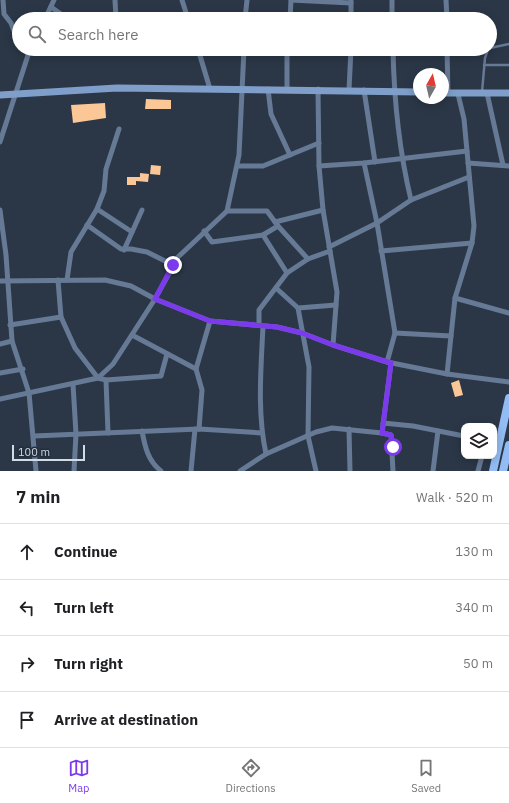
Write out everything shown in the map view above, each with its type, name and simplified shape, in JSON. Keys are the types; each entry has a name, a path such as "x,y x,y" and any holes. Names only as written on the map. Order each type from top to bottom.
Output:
{"main road":[{"path":"0,95 117,88 318,89 413,92"},
{"path":"449,93 508,93"},
{"path":"492,471 509,398"},
{"path":"503,471 509,445"}],"street":[{"path":"3,0 4,14 12,26"},
{"path":"48,12 54,0"},
{"path":"115,0 116,12"},
{"path":"182,0 186,12"},
{"path":"245,12 246,0"},
{"path":"290,12 291,0 351,2"},
{"path":"392,0 392,12"},
{"path":"446,0 447,12"},
{"path":"51,7 58,12"},
{"path":"0,142 26,56"},
{"path":"200,56 210,89"},
{"path":"98,378 113,364 155,299 178,257 227,211 238,166 244,56"},
{"path":"287,56 288,89"},
{"path":"349,90 351,56"},
{"path":"393,56 394,90 401,159 411,200"},
{"path":"446,68 447,56"},
{"path":"268,89 271,114 290,155"},
{"path":"318,89 319,143 323,210 337,292 333,345"},
{"path":"364,90 375,162"},
{"path":"468,163 506,165 484,93"},
{"path":"447,374 455,298 472,243 474,226 464,119 458,94"},
{"path":"67,280 72,252 97,209 104,191 106,169 119,129"},
{"path":"238,166 263,166 319,143"},
{"path":"320,166 375,162 467,152"},
{"path":"364,163 377,223 395,333 389,362 382,433"},
{"path":"266,454 262,433 260,387 261,325 259,310 287,274 308,259 377,223 411,200 470,177"},
{"path":"97,209 132,232"},
{"path":"0,210 6,255 12,341 23,370 29,393 36,471"},
{"path":"124,250 142,210"},
{"path":"204,231 212,242 263,235 277,224 323,210"},
{"path":"227,211 267,211 308,259"},
{"path":"87,225 115,246 124,250 131,249 147,252 173,265"},
{"path":"263,235 287,274"},
{"path":"381,251 472,243"},
{"path":"58,280 61,318 75,348 98,378"},
{"path":"0,281 105,280 131,286 155,299 210,321 261,325 302,333 333,345 389,362 447,374 509,382"},
{"path":"276,288 298,308 309,366 308,436 316,471"},
{"path":"455,298 509,313"},
{"path":"298,308 336,305"},
{"path":"10,325 61,318"},
{"path":"191,471 202,390 196,369 210,321"},
{"path":"395,333 451,336"},
{"path":"132,335 196,369"},
{"path":"0,344 12,341"},
{"path":"0,399 98,378 106,380 161,376 167,354"},
{"path":"0,373 23,370"},
{"path":"106,380 108,433"},
{"path":"73,384 76,434 74,471"},
{"path":"383,423 461,435"},
{"path":"240,471 266,454 308,436 332,428 391,435 393,471"},
{"path":"34,436 197,429 262,433"},
{"path":"349,429 350,471"},
{"path":"433,471 438,431"},
{"path":"142,432 147,453 156,467 161,471"},
{"path":"478,471 481,459"}],"lane":[{"path":"497,46 509,44"},
{"path":"484,93 484,65 487,56"},
{"path":"484,65 509,65"}],"building":[{"path":"146,99 171,100 171,109 145,109"},
{"path":"105,103 106,118 73,123 71,105"},
{"path":"151,165 161,166 160,175 150,174"},
{"path":"140,173 149,174 148,182 136,181 136,185 127,185 127,177 140,177"},
{"path":"459,380 463,395 455,397 451,383"}],"route":[{"path":"173,265 155,299 210,321 277,327 302,333 333,345 391,363 382,433 391,435 393,447"}]}
